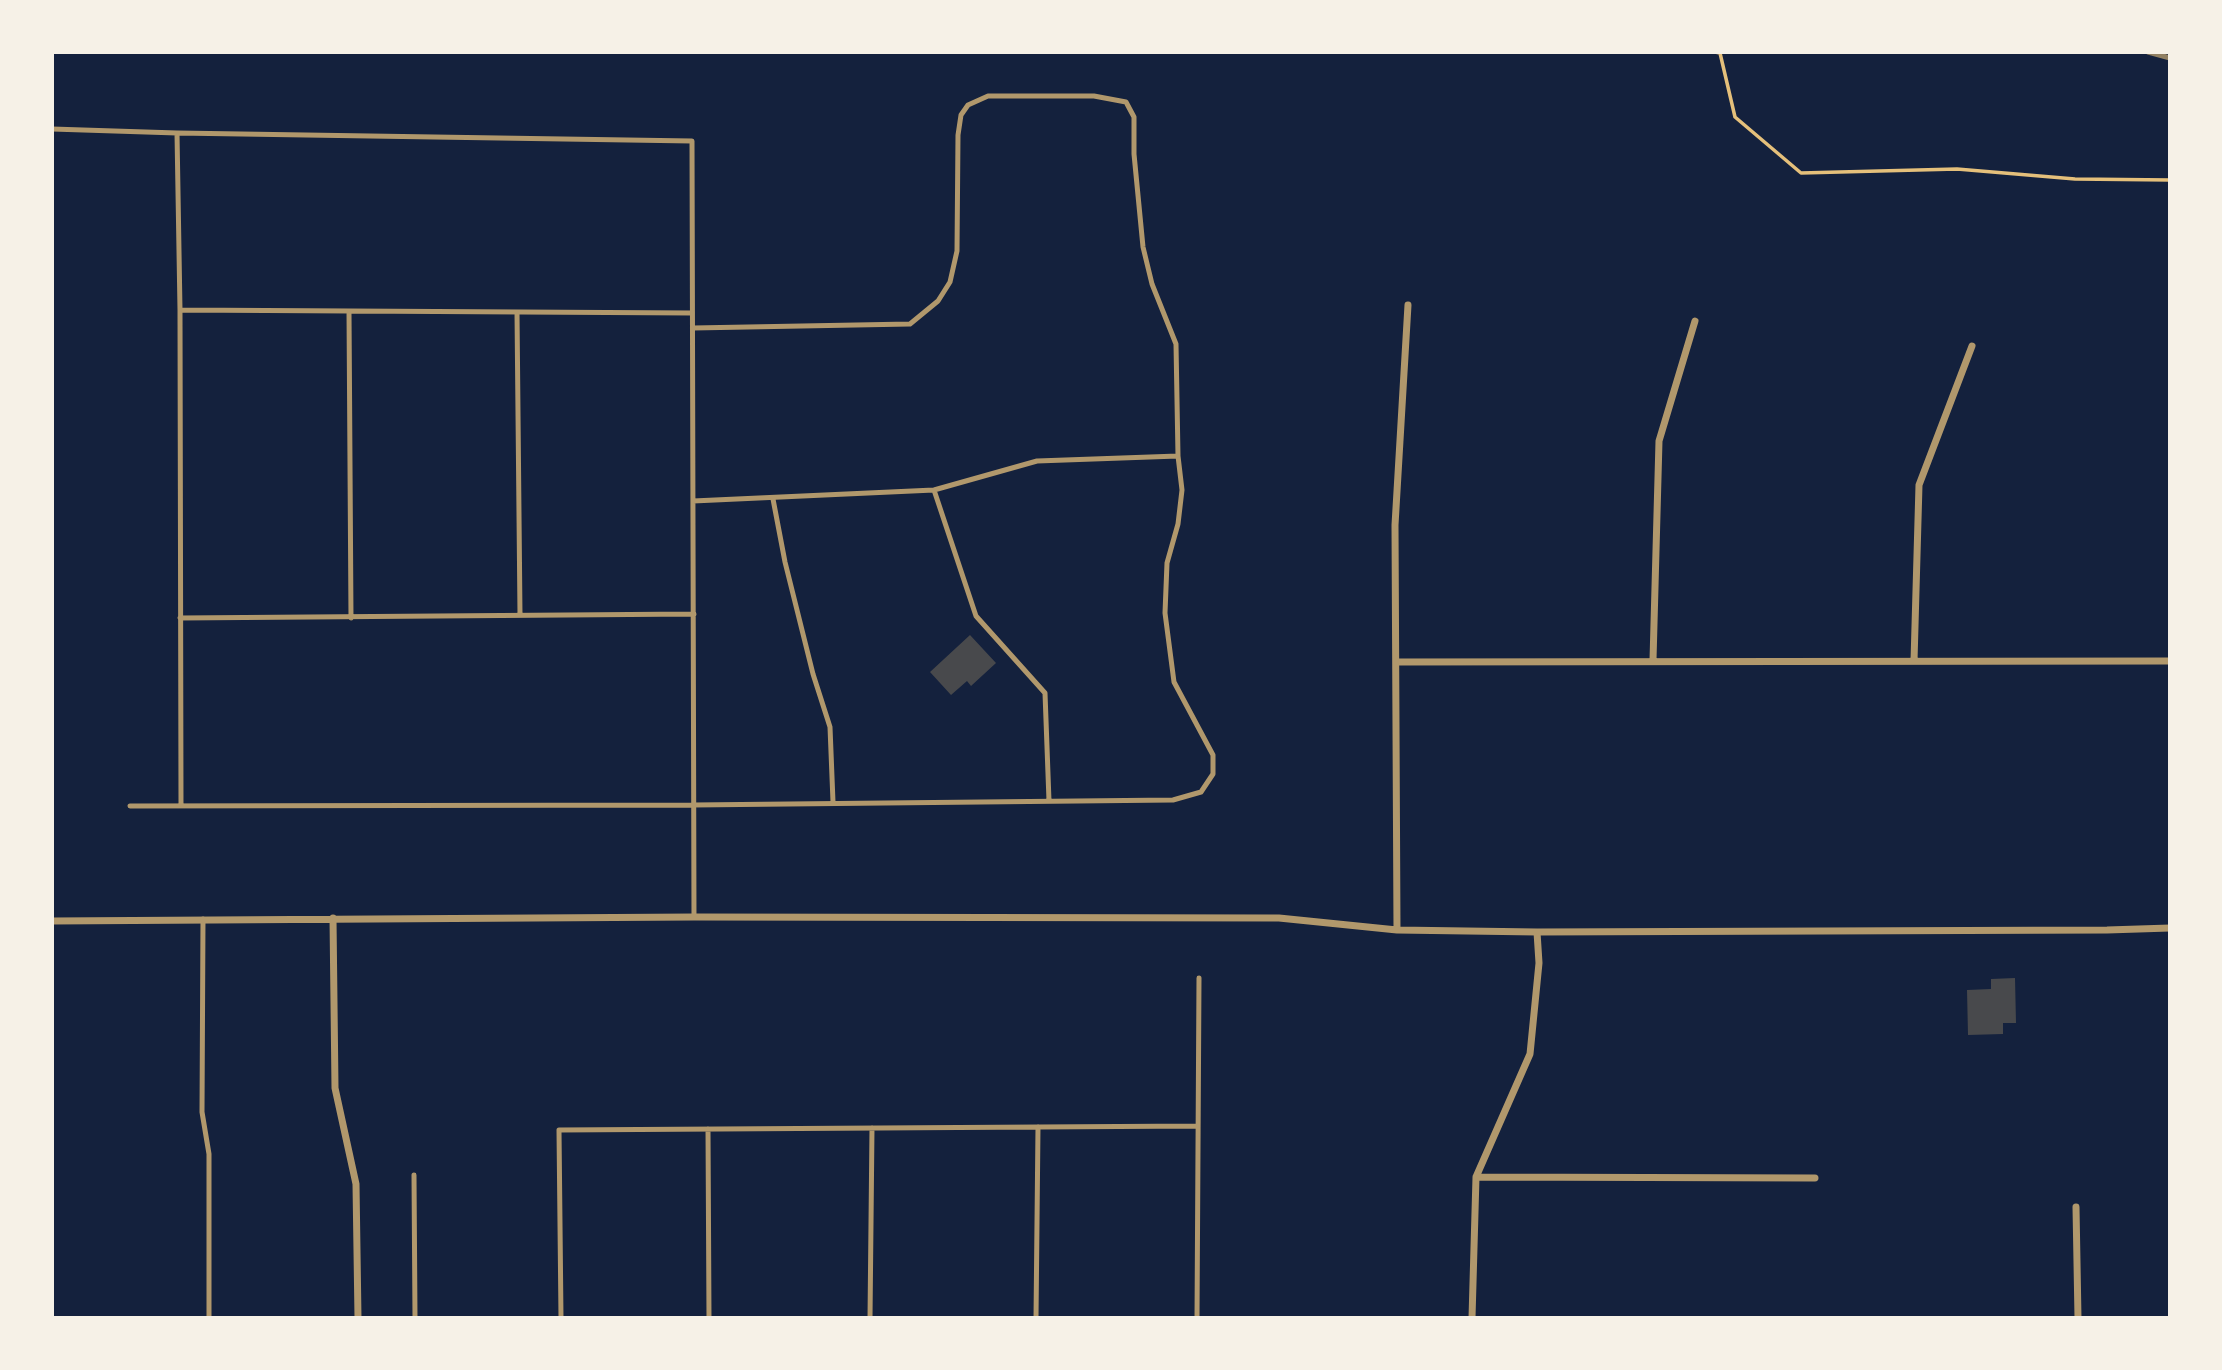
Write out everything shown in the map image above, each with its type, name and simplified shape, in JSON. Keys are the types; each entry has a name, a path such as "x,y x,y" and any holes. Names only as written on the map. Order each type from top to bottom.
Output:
{"street":[{"path":"1397,930 1395,525 1408,305"},
{"path":"1653,660 1659,442 1695,321"},
{"path":"1914,661 1919,485 1972,346"},
{"path":"1396,662 2169,661"},
{"path":"333,918 335,1088 356,1184 358,1318"},
{"path":"52,920 1279,918 1397,930 1537,932 2169,928"},
{"path":"1472,1318 1476,1177 1530,1054 1539,962 1537,932"},
{"path":"1476,1177 1815,1178"},
{"path":"2076,1207 2078,1318"}],"lane":[{"path":"130,806 693,805 1173,800 1201,792 1213,774 1213,755 1174,682 1165,614 1167,563 1178,524 1181,490 1176,344 1152,284 1143,247 1134,154 1134,117 1126,102 1094,96 988,96 968,105 961,115 958,135 957,251 950,282 938,301 910,324 693,328"},
{"path":"52,129 692,141 694,917"},
{"path":"177,133 181,806"},
{"path":"180,310 692,313"},
{"path":"349,311 351,618"},
{"path":"517,312 520,615"},
{"path":"693,501 934,490 1037,461 1178,456"},
{"path":"934,490 976,616 1045,693 1049,801"},
{"path":"773,499 803,637 830,727 833,802"},
{"path":"180,618 694,614"},
{"path":"202,919 202,1112 209,1154 209,1318"},
{"path":"1197,1318 1199,978"},
{"path":"561,1318 559,1130 1198,1126"},
{"path":"1036,1318 1038,1127"},
{"path":"870,1318 872,1128"},
{"path":"708,1129 709,1318"},
{"path":"414,1175 415,1318"}],"path":[{"path":"1715,52 1720,53 1735,117 1801,173 1957,169 2075,179 2169,180"}],"building":[{"path":"970,635 996,663 971,686 967,681 951,695 930,672"},
{"path":"2015,978 2016,1023 2003,1023 2003,1034 1968,1035 1967,990 1991,989 1991,979"}],"railway":[{"path":"2148,52 2170,58"}]}
